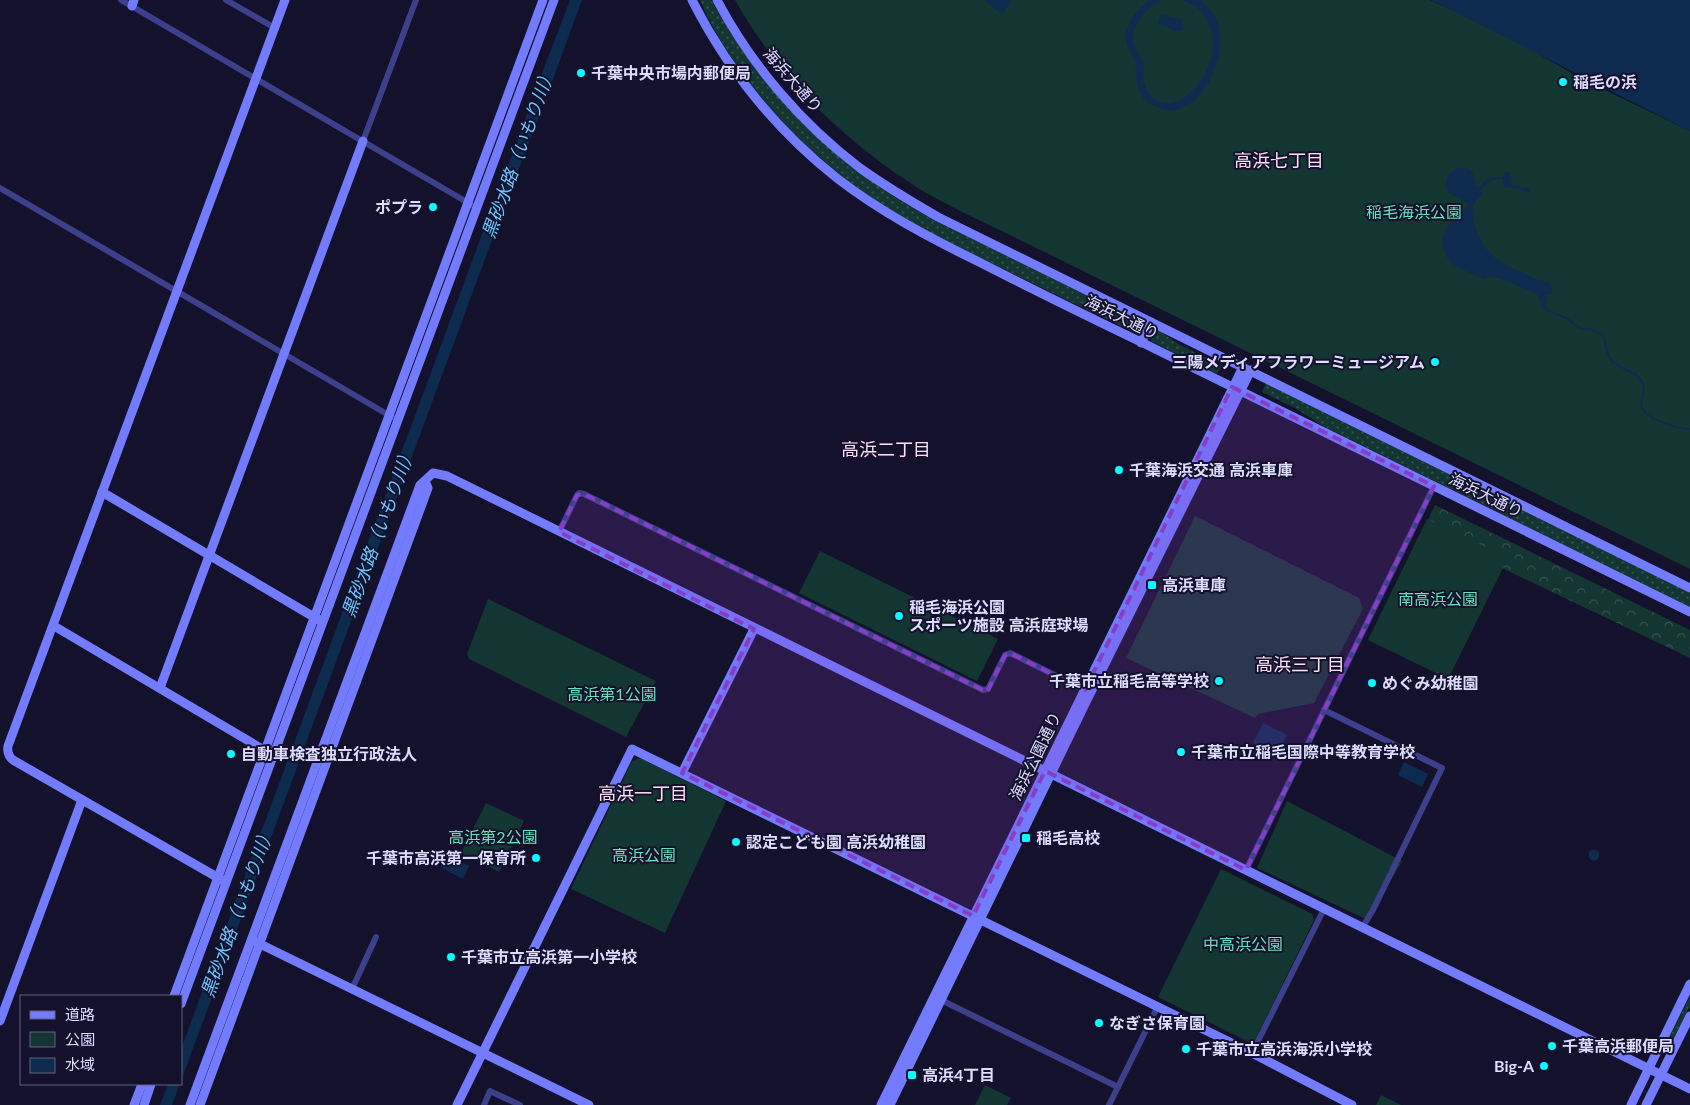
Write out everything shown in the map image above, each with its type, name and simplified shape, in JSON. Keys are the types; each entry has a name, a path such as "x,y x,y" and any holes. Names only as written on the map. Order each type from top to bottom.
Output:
{"street":[{"path":"121,0 133,3 256,79 477,208"},
{"path":"226,0 275,28"},
{"path":"226,882 13,760 7,751 285,0"},
{"path":"160,688 416,0"},
{"path":"182,1001 324,622 468,203 543,0"},
{"path":"174,995 314,617 477,208 554,0"},
{"name":"海浜大通り","path":"692,0 717,44 755,97 805,151 878,208 1021,284 1690,612"},
{"name":"海浜大通り","path":"717,0 743,43 788,101 861,168 903,197 938,217 1690,588"},
{"path":"0,188 393,418"},
{"path":"1141,343 1151,322"},
{"name":"海浜公園通り","path":"1048,772 1084,690 1247,368"},
{"name":"海浜公園通り","path":"881,1105 977,918 1236,389"},
{"path":"190,1105 255,941 428,488 425,481 433,473 446,476 1690,1089"},
{"path":"1246,870 1434,486"},
{"path":"102,492 324,622"},
{"path":"559,532 577,495 579,493 584,494 983,690 988,689 1005,656 1010,653 1084,690"},
{"path":"54,626 274,756"},
{"path":"682,773 754,629"},
{"path":"1324,710 1442,768 1362,928"},
{"path":"457,1105 632,748 1352,1105"},
{"path":"0,1021 82,800"},
{"path":"1252,1054 1324,909"},
{"name":"海浜公園通り","path":"890,1105 941,1000 977,918"},
{"path":"352,989 376,937"},
{"path":"255,941 588,1105"},
{"path":"200,1105 255,941"},
{"path":"1631,1105 1690,984"},
{"path":"941,1000 1118,1087"},
{"path":"1109,1105 1157,1008"},
{"path":"1646,1105 1690,1016"},
{"path":"134,1105 142,1085"},
{"path":"144,1105 152,1085"},
{"path":"484,1105 490,1091 520,1105"}],"highlighted area":[{"path":"1232,387 1434,486 1246,870 1045,771 973,916 682,773 754,629 559,532 577,495 584,494 987,692 1005,655 1010,653 1085,690"}],"green space":[{"path":"700,0 711,0 738,44 787,107 832,150 856,169 881,188 934,220 1143,323 1144,325 1139,334 934,235 896,214 856,187 802,141 754,89 733,60"},
{"name":"稲毛海浜公園","path":"735,0 1430,0 1507,36 1580,78 1690,131 1690,569 942,202 918,188 864,149 815,105 772,56 752,29"},
{"path":"1155,330 1180,345 1222,365 1217,374 1151,341"},
{"path":"1266,383 1690,592 1690,607 1323,426 1295,408 1262,392"},
{"path":"1435,505 1690,630 1690,658 1423,530"},
{"path":"1195,516 1359,598 1363,609 1314,703 1258,714 1255,718 1126,658"},
{"name":"南高浜公園","path":"1427,519 1508,558 1448,679 1368,640"},
{"name":"稲毛海浜公園 スポーツ施設 高浜庭球場","path":"820,551 998,639 977,681 799,593"},
{"name":"高浜第1公園","path":"488,599 656,681 626,737 469,659 467,654"},
{"name":"高浜公園","path":"640,758 726,801 665,933 571,889 632,761"},
{"path":"1287,801 1402,861 1368,920 1257,868"},
{"name":"高浜第2公園","path":"486,803 524,821 499,872 461,853"},
{"name":"中高浜公園","path":"1221,869 1312,914 1314,920 1253,1044 1158,997"},
{"path":"1690,996 1690,1006 1667,1051 1664,1049"},
{"path":"985,1085 1011,1098 1007,1105 975,1105"},
{"path":"1381,1095 1401,1105 1376,1105"}],"water":[{"path":"570,0 582,0 549,90 538,84"},
{"path":"984,0 1012,0 1002,14"},
{"path":"1149,0 1162,0 1146,11 1137,23 1134,29 1133,42 1142,59 1146,88 1148,92 1161,102 1177,101 1192,91 1204,75 1212,55 1212,35 1203,15 1183,0 1201,0 1216,18 1220,31 1217,62 1211,78 1203,92 1192,103 1179,109 1165,110 1152,105 1144,99 1138,87 1134,60 1125,38 1127,27 1133,17"},
{"path":"1431,0 1690,0 1690,131"},
{"path":"1161,14 1181,19 1184,27 1182,30 1174,31 1158,23"},
{"path":"531,104 541,111 503,211 493,206"},
{"path":"1464,167 1471,171 1478,187 1488,178 1502,177 1505,172 1510,172 1511,184 1524,188 1527,187 1530,192 1528,193 1516,188 1505,187 1502,179 1493,180 1488,183 1481,190 1482,195 1473,204 1474,223 1481,241 1493,256 1513,268 1549,283 1552,288 1551,294 1545,295 1547,300 1546,306 1552,310 1552,313 1542,308 1538,295 1507,281 1490,276 1484,279 1459,268 1448,259 1443,249 1444,233 1450,223 1463,212 1468,203 1449,193 1446,188 1446,182 1448,175 1452,171"},
{"path":"485,226 495,232 182,1078 182,1046"},
{"path":"1263,723 1287,735 1277,756 1253,743"},
{"path":"1404,762 1428,774 1422,787 1398,775"},
{"path":"1594,849 1600,855 1594,861 1588,855"},
{"path":"446,855 469,866 463,879 440,867"},
{"path":"168,1085 180,1085 172,1105 160,1105"}],"waterway":[{"name":"黒砂水路（いもり川）","path":"536,109 544,85"},
{"name":"黒砂水路（いもり川）","path":"490,230 499,207"},
{"path":"1552,312 1568,319 1581,329 1590,329 1603,335 1611,360 1634,373 1643,383 1644,390 1641,404 1645,412 1663,423 1690,429"}],"place":[{"name":"千葉中央市場内郵便局","path":"581,73"},
{"name":"稲毛の浜","path":"1563,82"},
{"name":"ポプラ","path":"433,207"},
{"name":"三陽メディアフラワーミュージアム","path":"1435,362"},
{"name":"千葉海浜交通 高浜車庫","path":"1119,470"},
{"name":"高浜車庫","path":"1152,585"},
{"name":"稲毛海浜公園 スポーツ施設 高浜庭球場","path":"899,616"},
{"name":"千葉市立稲毛高等学校","path":"1219,681"},
{"name":"めぐみ幼稚園","path":"1372,683"},
{"name":"千葉市立稲毛国際中等教育学校","path":"1181,752"},
{"name":"自動車検査独立行政法人","path":"231,754"},
{"name":"稲毛高校","path":"1026,838"},
{"name":"認定こども園 高浜幼稚園","path":"736,842"},
{"name":"千葉市高浜第一保育所","path":"536,858"},
{"name":"千葉市立高浜第一小学校","path":"451,957"},
{"name":"なぎさ保育園","path":"1099,1023"},
{"name":"千葉高浜郵便局","path":"1552,1046"},
{"name":"千葉市立高浜海浜小学校","path":"1186,1049"},
{"name":"Big-A","path":"1544,1066"},
{"name":"高浜4丁目","path":"912,1075"}],"district":[{"name":"高浜七丁目","path":"1279,161"},
{"name":"高浜二丁目","path":"886,450"},
{"name":"高浜三丁目","path":"1300,665"},
{"name":"高浜一丁目","path":"643,794"}]}
